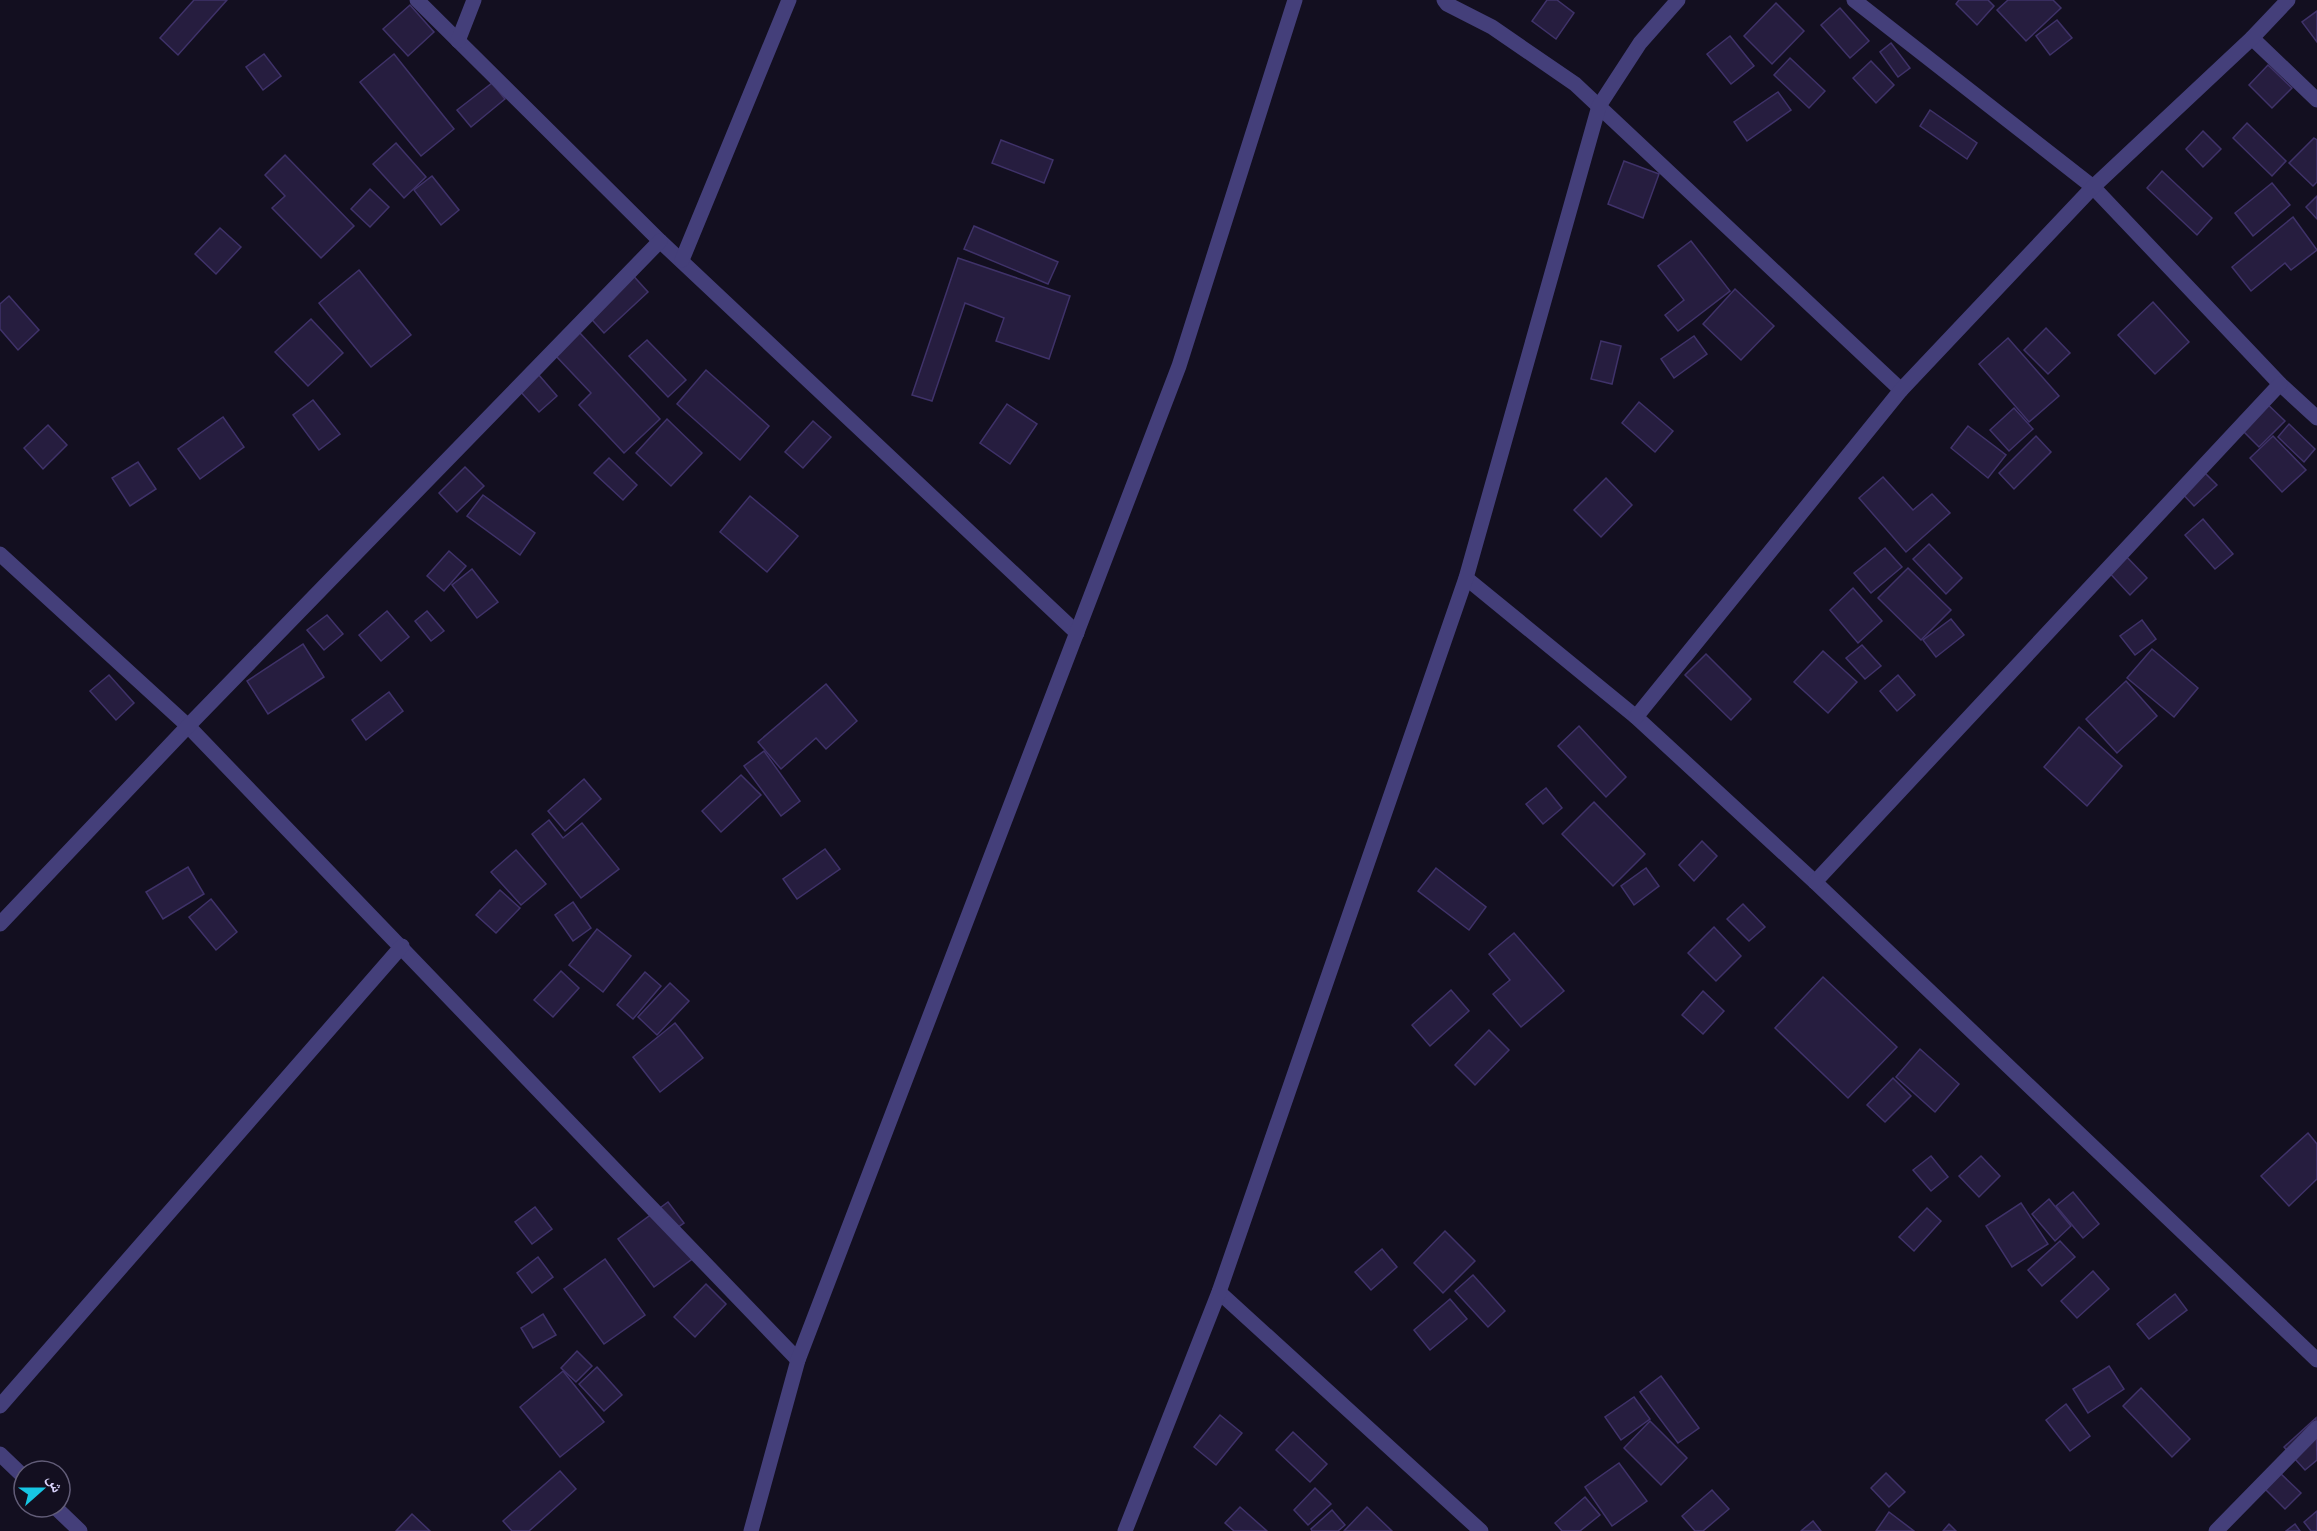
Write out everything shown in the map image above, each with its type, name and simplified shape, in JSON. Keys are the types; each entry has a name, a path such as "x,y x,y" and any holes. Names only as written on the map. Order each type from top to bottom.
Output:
{"street":[{"path":"417,0 660,241 1077,633"},
{"path":"458,41 474,0"},
{"path":"682,260 789,0"},
{"path":"751,1531 798,1360 1179,366 1295,0"},
{"path":"1444,0 1447,4 1492,27 1575,84 1901,390"},
{"path":"1125,1531 1220,1292 1466,578 1599,106 1640,43 1678,0"},
{"path":"1854,0 2093,187 2280,384 2317,418"},
{"path":"1636,717 1901,390 2093,187 2252,38 2288,0"},
{"path":"2252,38 2317,100"},
{"path":"0,924 188,726 660,241"},
{"path":"1815,882 2280,384"},
{"path":"0,554 188,726 798,1360"},
{"path":"1466,578 1636,717 1815,882 2317,1360"},
{"path":"0,1406 402,946"},
{"path":"1220,1292 1481,1531"},
{"path":"2216,1531 2317,1428"},
{"path":"0,1454 12,1466"},
{"path":"68,1519 80,1531"}],"building":[{"path":"194,0 227,0 178,55 160,38"},
{"path":"1547,0 1557,0 1574,13 1556,39 1532,21"},
{"path":"1959,0 1988,0 1994,6 1977,25 1956,4"},
{"path":"2008,0 2053,0 2061,8 2026,41 1997,10"},
{"path":"1776,3 1804,31 1772,64 1744,36"},
{"path":"410,5 434,32 408,56 383,29"},
{"path":"1840,8 1869,41 1850,58 1821,25"},
{"path":"2317,11 2317,42 2302,22"},
{"path":"2057,20 2072,38 2050,55 2036,36"},
{"path":"1730,36 1754,66 1731,84 1707,54"},
{"path":"1891,43 1910,68 1898,77 1880,52"},
{"path":"264,54 281,76 263,90 246,67"},
{"path":"394,54 454,129 421,156 360,82"},
{"path":"1790,58 1825,91 1809,108 1774,75"},
{"path":"1871,61 1894,85 1876,103 1853,78"},
{"path":"2268,65 2292,88 2272,108 2249,85"},
{"path":"492,83 505,99 471,127 457,110"},
{"path":"1778,92 1791,110 1747,141 1734,122"},
{"path":"1930,110 1977,143 1967,159 1920,126"},
{"path":"2247,123 2286,161 2272,176 2233,138"},
{"path":"2203,131 2221,149 2203,167 2186,149"},
{"path":"2314,138 2317,140 2317,182 2313,186 2289,163"},
{"path":"1001,140 1053,160 1044,183 992,163"},
{"path":"396,143 426,177 404,198 373,164"},
{"path":"285,155 354,226 321,258 272,208 285,196 265,175"},
{"path":"1624,161 1659,174 1643,218 1608,204"},
{"path":"2162,171 2212,218 2197,235 2147,188"},
{"path":"432,176 459,210 441,225 414,190"},
{"path":"2272,183 2290,205 2253,236 2235,213"},
{"path":"370,189 389,207 370,227 351,209"},
{"path":"2317,196 2317,219 2306,207"},
{"path":"2293,217 2317,250 2291,270 2285,263 2251,291 2232,267"},
{"path":"974,226 1058,262 1048,284 964,249"},
{"path":"220,228 241,247 216,274 195,254"},
{"path":"1691,241 1730,291 1678,331 1665,315 1684,300 1658,266"},
{"path":"958,258 1070,296 1049,359 996,341 1004,318 965,303 932,401 912,395"},
{"path":"359,270 411,335 371,367 319,303"},
{"path":"629,271 648,292 604,333 585,312"},
{"path":"1735,289 1774,326 1741,360 1703,324"},
{"path":"9,296 39,330 18,350 0,329 0,304"},
{"path":"2153,302 2189,342 2155,374 2118,335"},
{"path":"311,319 343,353 308,386 275,352"},
{"path":"2046,328 2070,353 2048,374 2024,350"},
{"path":"579,332 660,419 624,453 579,405 591,393 555,355"},
{"path":"1694,336 1707,354 1674,378 1661,359"},
{"path":"2008,338 2059,396 2029,422 1979,364"},
{"path":"647,340 686,380 668,397 629,356"},
{"path":"1601,341 1621,346 1612,384 1591,379"},
{"path":"706,370 769,426 740,460 677,404"},
{"path":"538,374 557,396 539,412 520,391"},
{"path":"2262,399 2285,421 2259,447 2237,425"},
{"path":"313,400 340,434 319,450 293,415"},
{"path":"1639,402 1673,431 1655,452 1622,423"},
{"path":"1007,404 1037,424 1010,464 980,443"},
{"path":"2014,408 2033,429 2009,451 1990,430"},
{"path":"223,417 244,447 200,479 178,449"},
{"path":"667,419 702,453 671,486 636,453"},
{"path":"813,421 831,437 803,468 785,452"},
{"path":"2289,424 2315,449 2304,462 2278,437"},
{"path":"48,425 67,445 43,469 24,448"},
{"path":"1968,426 2006,455 1988,478 1951,448"},
{"path":"2036,436 2051,452 2014,489 1999,473"},
{"path":"2273,436 2306,470 2282,492 2250,458"},
{"path":"609,458 637,485 623,500 594,473"},
{"path":"138,462 156,489 130,506 112,478"},
{"path":"465,467 484,486 457,512 439,493"},
{"path":"2200,468 2217,485 2194,506 2178,489"},
{"path":"1883,477 1913,510 1932,494 1950,513 1906,552 1859,498"},
{"path":"1606,478 1632,505 1601,537 1574,510"},
{"path":"483,495 535,533 520,555 467,516"},
{"path":"750,496 798,536 767,572 720,532"},
{"path":"2203,519 2233,554 2215,569 2185,535"},
{"path":"1929,544 1962,578 1946,594 1913,559"},
{"path":"1885,548 1902,567 1871,593 1854,573"},
{"path":"449,551 466,566 444,591 427,576"},
{"path":"2122,552 2147,578 2130,595 2105,568"},
{"path":"1908,568 1951,610 1921,640 1878,598"},
{"path":"472,569 498,602 477,618 452,585"},
{"path":"1853,588 1882,621 1858,643 1830,610"},
{"path":"387,611 409,637 381,661 359,635"},
{"path":"427,611 444,631 431,641 415,621"},
{"path":"327,615 343,634 324,650 307,630"},
{"path":"1951,619 1964,635 1936,657 1923,640"},
{"path":"2142,620 2156,639 2135,655 2120,636"},
{"path":"303,644 324,677 268,714 247,681"},
{"path":"1862,645 1881,666 1865,679 1846,658"},
{"path":"2152,649 2198,688 2174,717 2127,678"},
{"path":"1823,651 1857,682 1828,713 1794,682"},
{"path":"1706,654 1751,699 1731,720 1685,675"},
{"path":"109,675 134,703 116,720 90,691"},
{"path":"1898,675 1915,695 1897,711 1880,691"},
{"path":"2126,681 2157,716 2117,753 2086,719"},
{"path":"826,684 857,721 826,749 816,738 781,769 758,742"},
{"path":"389,692 403,711 366,740 352,720"},
{"path":"1579,726 1626,777 1606,797 1558,746"},
{"path":"2079,727 2122,766 2087,806 2044,767"},
{"path":"764,751 800,801 781,816 744,766"},
{"path":"741,775 761,795 721,832 702,811"},
{"path":"584,779 601,799 565,831 548,811"},
{"path":"1546,788 1562,808 1543,824 1526,804"},
{"path":"1594,802 1645,854 1613,886 1562,834"},
{"path":"549,820 563,838 582,823 619,869 581,898 532,834"},
{"path":"1702,841 1717,856 1694,881 1679,865"},
{"path":"825,849 840,869 797,899 783,879"},
{"path":"516,850 546,884 521,905 491,872"},
{"path":"188,867 204,894 163,919 146,892"},
{"path":"1436,868 1486,907 1469,930 1418,891"},
{"path":"1646,868 1659,886 1634,905 1621,886"},
{"path":"500,890 520,908 496,933 476,915"},
{"path":"211,899 237,932 216,950 189,917"},
{"path":"573,902 591,928 573,941 555,915"},
{"path":"1743,904 1765,927 1749,941 1727,919"},
{"path":"1714,927 1741,956 1716,981 1688,953"},
{"path":"597,929 631,956 603,992 569,965"},
{"path":"1514,933 1564,991 1521,1027 1493,994 1510,980 1489,954"},
{"path":"561,971 579,988 553,1017 534,1000"},
{"path":"645,972 661,986 633,1019 617,1005"},
{"path":"1823,977 1897,1047 1848,1098 1775,1028"},
{"path":"670,983 689,1001 657,1035 638,1017"},
{"path":"1451,990 1469,1011 1430,1046 1412,1025"},
{"path":"1703,991 1724,1011 1703,1034 1682,1015"},
{"path":"675,1023 703,1058 660,1092 633,1057"},
{"path":"1489,1030 1509,1050 1475,1085 1455,1065"},
{"path":"1920,1049 1959,1084 1935,1112 1896,1077"},
{"path":"1893,1078 1911,1096 1885,1122 1867,1105"},
{"path":"2308,1133 2317,1144 2317,1179 2289,1206 2261,1176"},
{"path":"1931,1156 1948,1177 1931,1191 1913,1170"},
{"path":"1981,1156 2000,1176 1979,1197 1959,1176"},
{"path":"2073,1192 2099,1224 2083,1238 2056,1206"},
{"path":"2049,1199 2071,1226 2055,1241 2032,1214"},
{"path":"668,1202 684,1223 674,1230 695,1257 654,1287 618,1239"},
{"path":"2021,1203 2048,1244 2012,1267 1986,1226"},
{"path":"535,1207 552,1229 532,1244 515,1222"},
{"path":"1927,1208 1941,1221 1914,1251 1899,1237"},
{"path":"1445,1231 1475,1261 1443,1293 1414,1263"},
{"path":"2060,1241 2075,1257 2042,1286 2028,1270"},
{"path":"1382,1249 1397,1267 1371,1290 1355,1272"},
{"path":"538,1257 553,1277 532,1293 517,1273"},
{"path":"605,1259 645,1315 604,1344 564,1289"},
{"path":"2093,1271 2109,1289 2077,1318 2061,1301"},
{"path":"1473,1275 1505,1311 1488,1327 1455,1291"},
{"path":"706,1284 726,1304 695,1337 674,1317"},
{"path":"2175,1294 2187,1310 2149,1339 2137,1324"},
{"path":"1450,1299 1467,1319 1430,1350 1414,1330"},
{"path":"543,1314 556,1335 533,1348 521,1328"},
{"path":"577,1351 592,1366 576,1382 561,1368"},
{"path":"2109,1366 2124,1389 2088,1413 2073,1389"},
{"path":"597,1367 622,1395 604,1411 579,1384"},
{"path":"563,1371 604,1422 560,1457 520,1407"},
{"path":"1661,1376 1699,1428 1678,1443 1640,1392"},
{"path":"2141,1388 2190,1439 2172,1457 2123,1406"},
{"path":"1634,1397 1650,1419 1621,1440 1605,1417"},
{"path":"2066,1404 2090,1436 2070,1451 2046,1420"},
{"path":"1220,1415 1242,1433 1216,1465 1194,1447"},
{"path":"2316,1418 2317,1460 2305,1470 2284,1447"},
{"path":"1650,1421 1687,1458 1661,1485 1624,1448"},
{"path":"1293,1432 1327,1464 1310,1482 1276,1450"},
{"path":"1619,1463 1647,1501 1612,1526 1585,1487"},
{"path":"560,1471 576,1489 529,1531 512,1531 503,1521"},
{"path":"2279,1472 2301,1493 2285,1509 2264,1488"},
{"path":"1886,1473 1905,1492 1889,1507 1871,1488"},
{"path":"1315,1488 1331,1504 1308,1525 1294,1510"},
{"path":"1712,1490 1729,1509 1703,1531 1695,1531 1682,1516"},
{"path":"1585,1497 1600,1515 1580,1531 1562,1531 1555,1523"},
{"path":"1240,1507 1267,1531 1234,1531 1225,1523"},
{"path":"1367,1507 1392,1531 1344,1531"},
{"path":"1332,1510 1345,1525 1338,1531 1312,1531 1311,1529"},
{"path":"2317,1511 2317,1531 2311,1531 2304,1522"},
{"path":"1889,1512 1914,1531 1876,1531"},
{"path":"412,1514 430,1531 396,1531"},
{"path":"1813,1521 1821,1531 1801,1531"},
{"path":"1949,1524 1956,1531 1943,1531"},
{"path":"2295,1524 2300,1531 2286,1531"}]}
